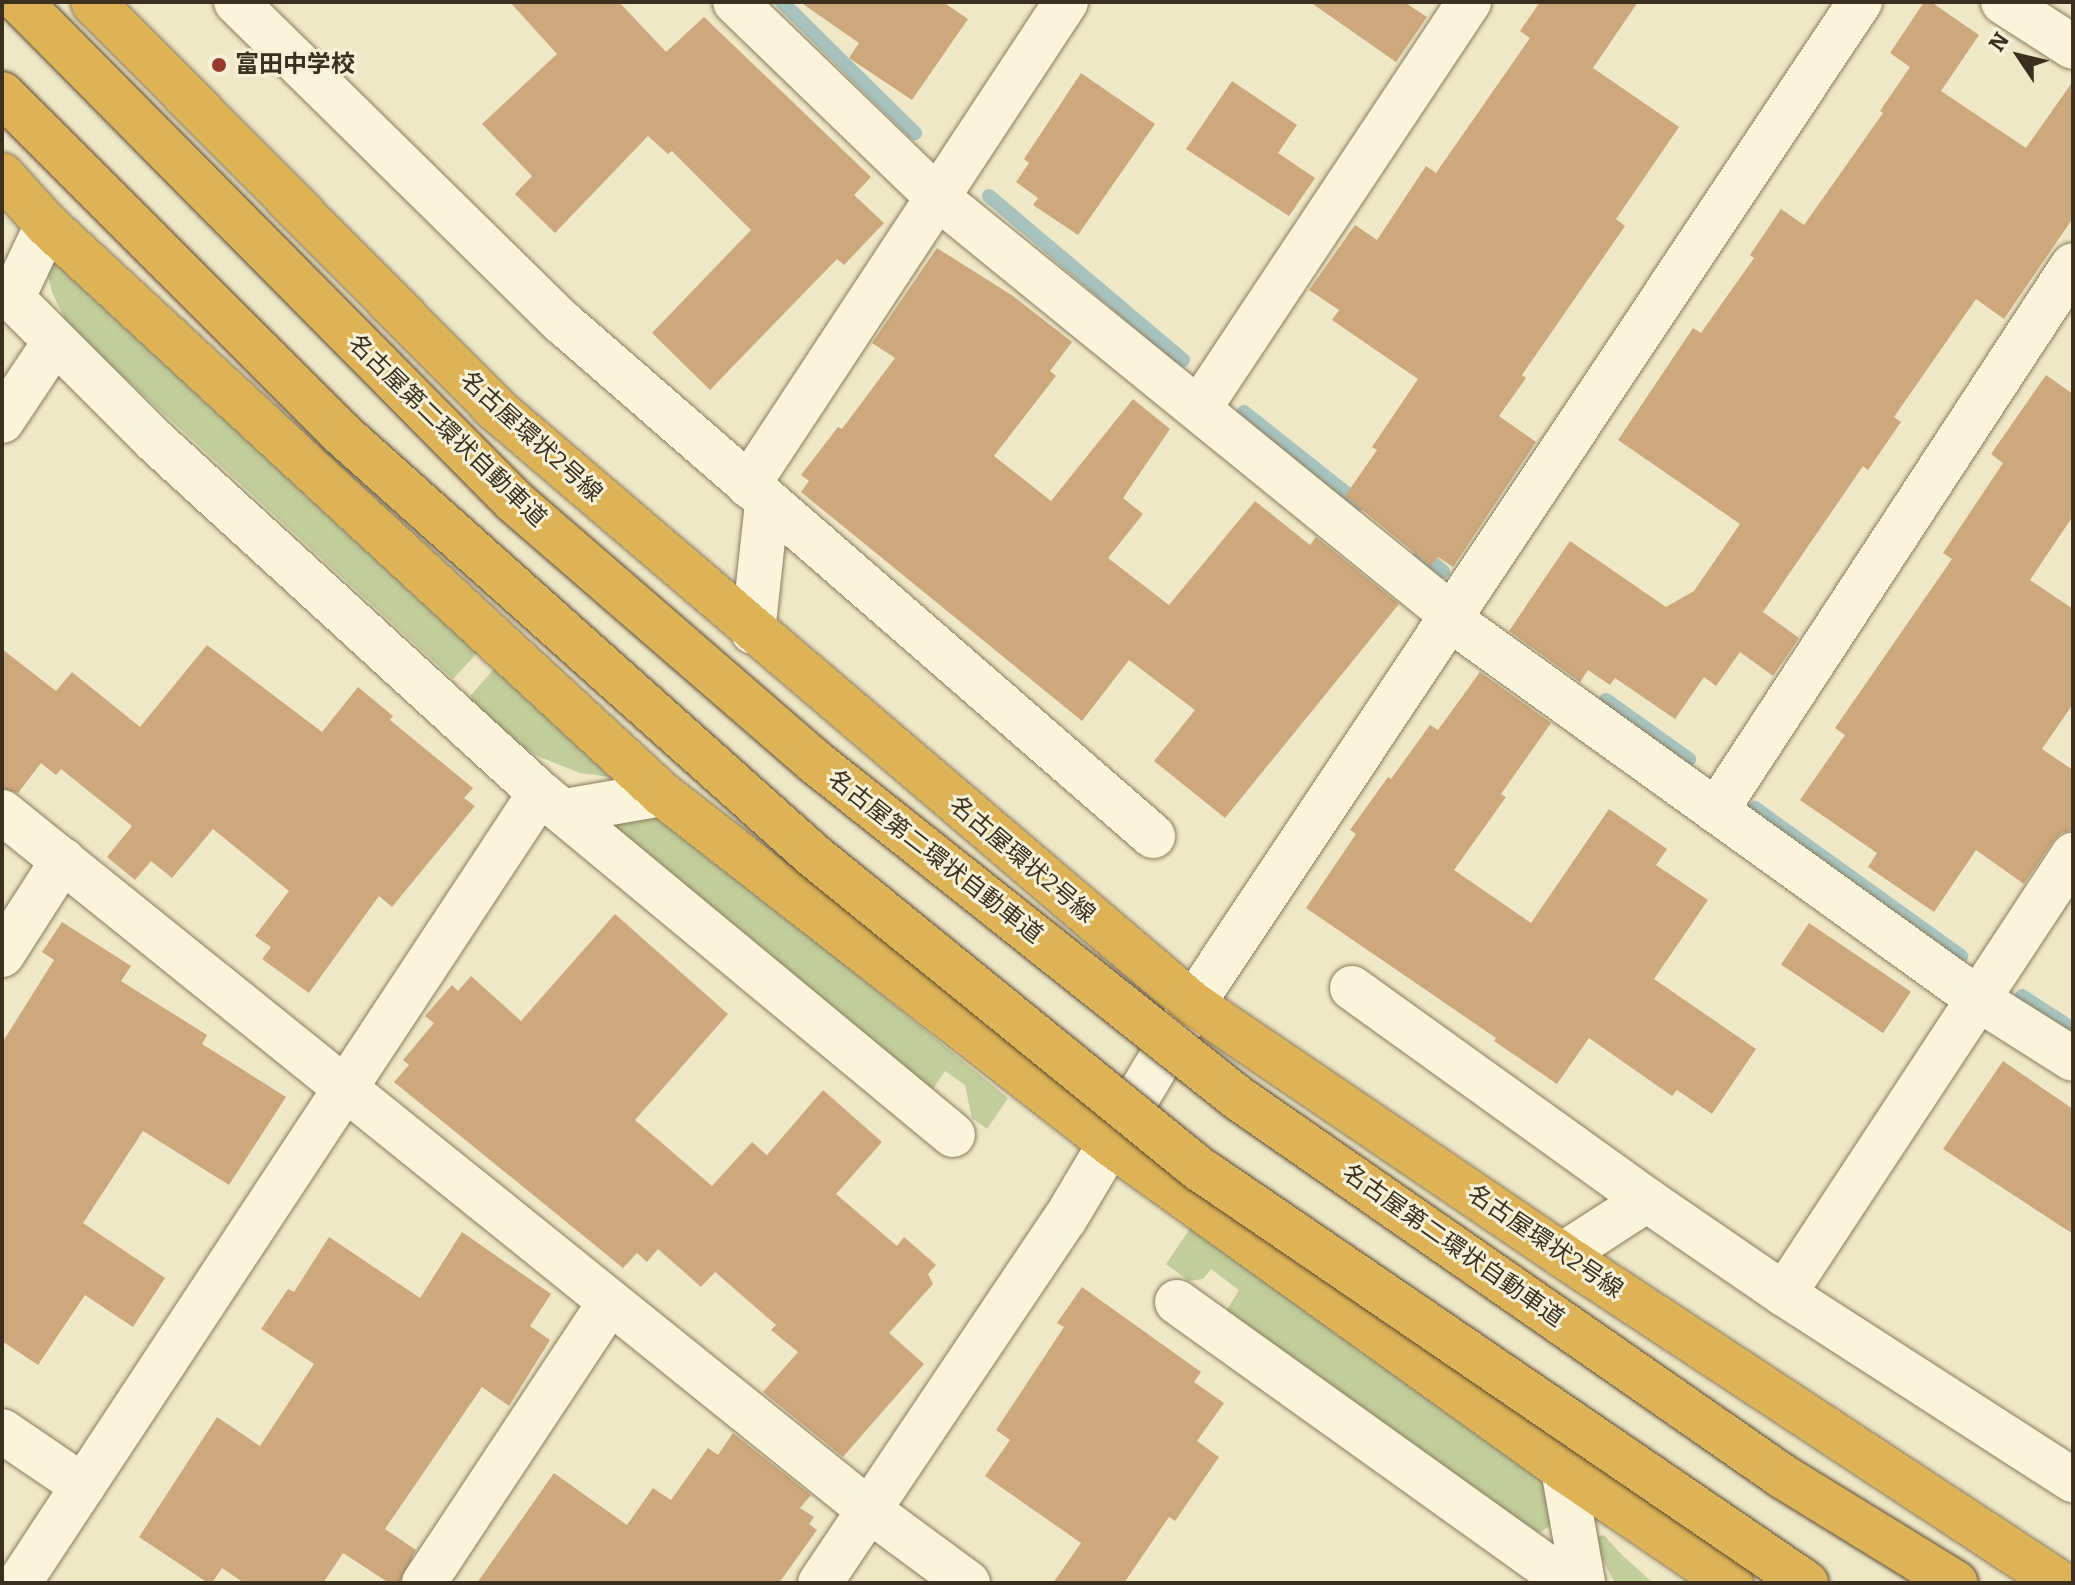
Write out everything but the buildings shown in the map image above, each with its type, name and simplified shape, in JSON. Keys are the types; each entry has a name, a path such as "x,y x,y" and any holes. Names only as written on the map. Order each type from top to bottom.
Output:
{"highway":[{"name":"名古屋第二環状自動車道","path":"20,2 514,501 814,761 1238,1098 1782,1476 1956,1583"},
{"name":"名古屋環状2号線","path":"93,2 497,410 753,632 1193,1004 1562,1255 2060,1583"},
{"path":"2,94 342,434 814,856 1201,1170 1806,1583"},
{"path":"2,175 47,225 662,794 1112,1145 1563,1469 1731,1583"}],"street":[{"path":"735,2 937,197 1200,407 1452,618 1978,999 2073,1059"},
{"path":"753,632 757,494 937,197 1066,2"},
{"path":"1200,407 1469,2"},
{"path":"820,1583 1112,1145 1193,1004 1860,2"},
{"path":"2003,2 2073,47"},
{"path":"259,10 563,323 1153,836"},
{"path":"47,225 7,294 54,343 155,441 552,802 953,1135"},
{"path":"1716,811 2073,265"},
{"path":"2,421 54,343"},
{"path":"552,802 662,794"},
{"path":"19,1583 347,1087 552,802"},
{"path":"2,812 869,1510 968,1583"},
{"path":"1784,1294 2073,855"},
{"path":"2,955 63,860"},
{"path":"1352,988 1647,1200 1784,1294 2073,1480"},
{"path":"1562,1255 1647,1200"},
{"path":"424,1583 610,1302"},
{"path":"1177,1302 1570,1583"},
{"path":"2,1431 83,1486"},
{"path":"1563,1469 1583,1583"}],"green space":[{"path":"57,239 492,637 453,679 68,326 52,292 46,267"},
{"path":"507,654 623,779 580,773 540,757 510,741 472,712 471,695"},
{"path":"637,809 671,821 1008,1098 987,1129 972,1118 965,1085 945,1071 933,1089 921,1086 614,827 621,814"},
{"path":"1195,1221 1542,1472 1556,1522 1540,1532 1526,1531 1223,1316 1239,1290 1211,1269 1203,1279 1189,1281 1166,1264"},
{"path":"1604,1535 1653,1583 1615,1583 1595,1546 1599,1536"}],"waterway":[{"path":"782,2 915,133"},
{"path":"989,196 1183,360"},
{"path":"1244,412 1360,504"},
{"path":"1420,552 1443,571"},
{"path":"1606,700 1689,759"},
{"path":"1755,808 1961,956"},
{"path":"2022,996 2073,1029"}],"place":[{"name":"富田中学校","path":"219,65"}]}
